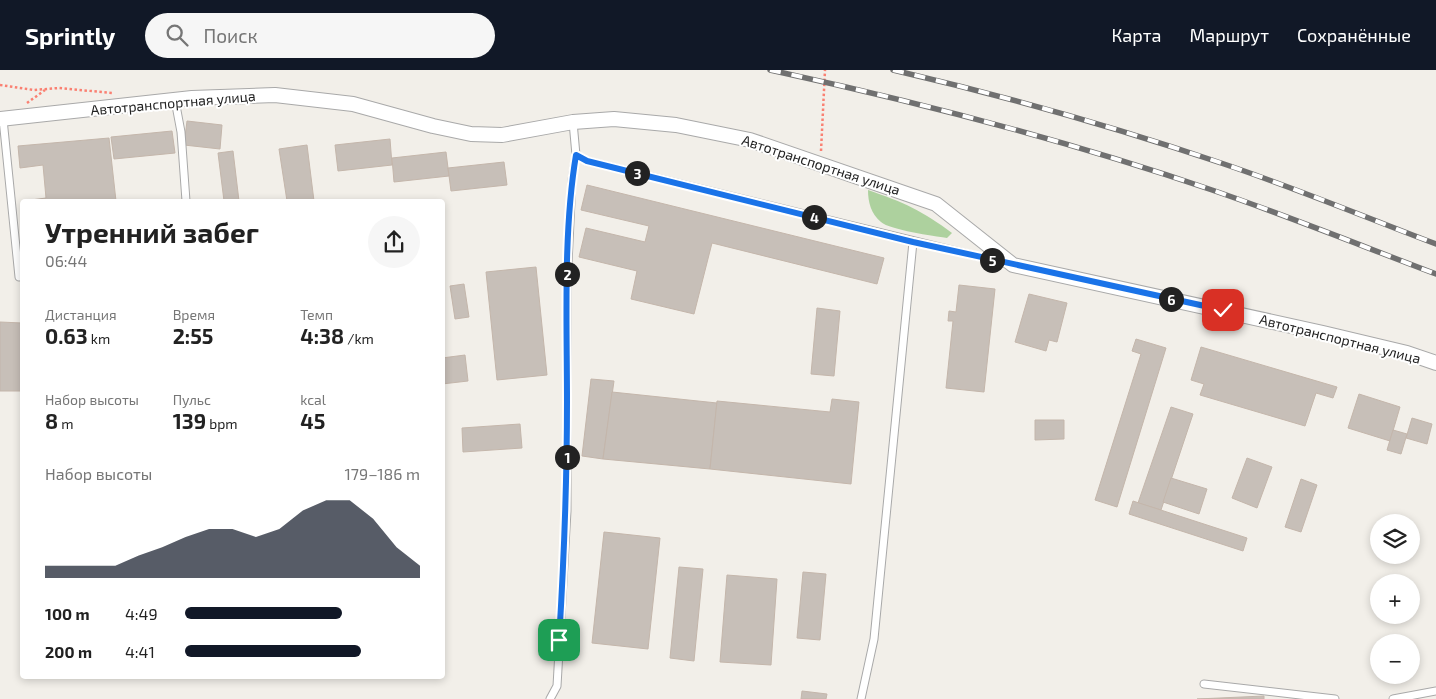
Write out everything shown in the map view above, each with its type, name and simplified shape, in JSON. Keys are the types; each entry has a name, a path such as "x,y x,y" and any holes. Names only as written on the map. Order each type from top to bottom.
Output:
{"street":[{"name":"Автотранспортная улица","path":"1,119 175,100 275,95 353,104 433,126 471,134 502,135 573,122 614,119 676,126 750,140 936,204 1013,265 1314,331 1407,353 1436,363"}],"lane":[{"path":"175,100 181,132 186,199"},
{"path":"1,119 18,277"},
{"path":"550,699 557,686 566,511 567,285 572,180 576,155 573,122"},
{"path":"576,155 587,161 1013,265"},
{"path":"861,699 874,639 913,242"},
{"path":"1204,684 1335,699"},
{"path":"1393,699 1436,691"}],"path":[{"path":"819,163 825,70"},
{"path":"0,85 34,90 60,88 114,93"}],"green space":[{"path":"868,190 912,208 952,233 947,238 886,225 872,212"}],"building":[{"path":"187,121 222,125 220,149 184,145"},
{"path":"172,131 175,153 114,159 111,137"},
{"path":"109,138 116,199 38,199 46,198 43,165 20,168 18,146"},
{"path":"390,139 392,165 338,171 335,145"},
{"path":"307,145 314,199 287,199 279,149"},
{"path":"233,151 239,199 224,199 218,153"},
{"path":"446,152 449,176 394,182 392,158"},
{"path":"504,162 507,185 451,191 448,168"},
{"path":"587,185 884,258 877,284 712,243 694,314 631,299 637,271 579,257 586,228 645,242 649,226 581,210"},
{"path":"536,267 547,375 497,380 486,272"},
{"path":"464,284 469,317 455,319 450,286"},
{"path":"959,285 995,289 984,392 946,388 953,321 948,321 949,311 956,312"},
{"path":"1029,294 1067,303 1057,342 1049,340 1046,351 1015,342"},
{"path":"817,308 840,311 834,376 811,374"},
{"path":"0,322 20,323 20,391 0,391"},
{"path":"1136,339 1166,348 1117,507 1095,500 1141,354 1132,351"},
{"path":"1201,347 1337,387 1333,398 1316,393 1305,426 1200,395 1204,384 1191,380"},
{"path":"465,355 468,381 445,384 445,358"},
{"path":"591,379 614,381 603,459 582,456"},
{"path":"612,392 717,403 710,469 603,459"},
{"path":"1359,394 1400,407 1390,441 1348,428"},
{"path":"832,399 859,402 851,484 710,469 717,401 830,412"},
{"path":"1171,407 1193,414 1161,510 1138,503"},
{"path":"1412,418 1432,424 1427,444 1406,438"},
{"path":"1035,420 1064,420 1064,439 1035,440"},
{"path":"520,424 522,448 463,452 462,428"},
{"path":"1393,430 1407,434 1401,454 1387,450"},
{"path":"1247,458 1272,467 1257,508 1232,498"},
{"path":"1171,478 1207,489 1199,514 1163,502"},
{"path":"1301,479 1317,485 1301,532 1285,527"},
{"path":"1133,501 1247,538 1243,551 1129,514"},
{"path":"604,532 660,538 648,649 592,643"},
{"path":"679,567 703,569 694,661 670,658"},
{"path":"803,572 826,574 820,640 797,638"},
{"path":"727,575 777,579 771,665 720,662"},
{"path":"802,691 827,694 826,699 801,699"},
{"path":"1264,696 1264,699 1197,699"}],"railway":[{"path":"770,70 937,109 1103,155 1240,200 1436,274"},
{"path":"893,70 977,90 1183,150 1277,183 1436,244"}],"route":[{"path":"559,640 566,511 567,285 572,180 576,155 587,161 913,242 1223,310"}]}
